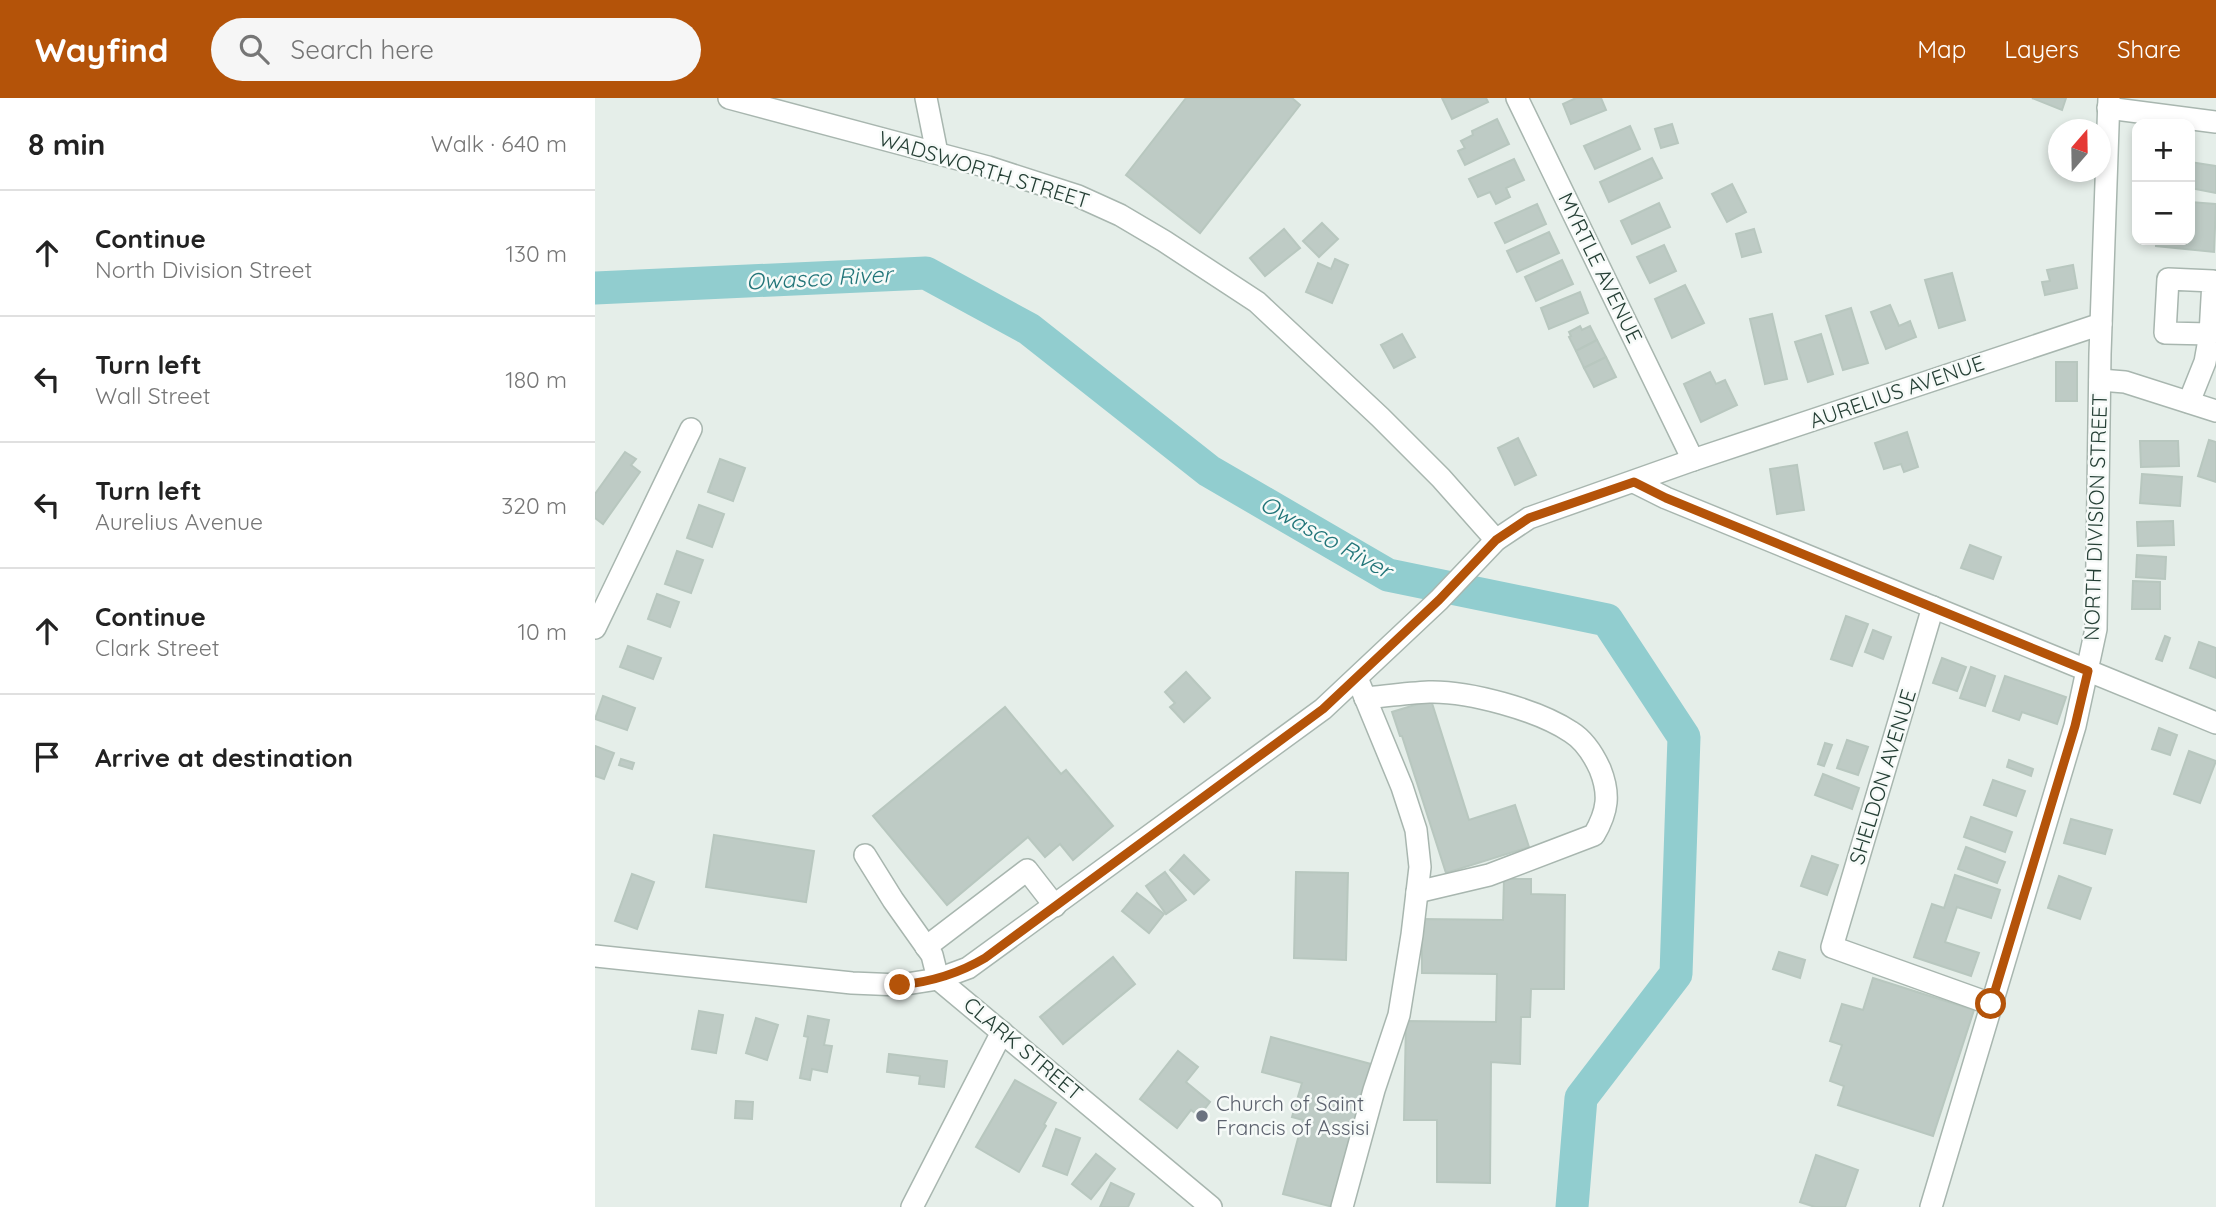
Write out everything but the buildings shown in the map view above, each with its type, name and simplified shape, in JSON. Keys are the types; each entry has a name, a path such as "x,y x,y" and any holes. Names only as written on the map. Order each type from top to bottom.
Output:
{"street":[{"name":"WADSWORTH STREET","path":"729,98 937,153 1078,196 1120,215 1246,294 1296,337 1441,478 1490,546"},
{"path":"926,98 937,153"},
{"name":"MYRTLE AVENUE","path":"1517,98 1693,460"},
{"path":"2108,103 2216,122"},
{"name":"NORTH DIVISION STREET","path":"1931,1207 2075,726 2096,629 2108,103"},
{"name":"AURELIUS AVENUE","path":"938,979 968,968 985,958 1323,709 1361,688 1399,637 1439,600 1490,546 1529,518 1693,460 2101,324"},
{"path":"2189,402 2205,362 2210,334"},
{"path":"2100,380 2125,382 2216,411"},
{"path":"595,628 691,429"},
{"path":"1634,482 1666,498 2216,723"},
{"name":"SHELDON AVENUE","path":"1933,607 1832,947 1991,1004"},
{"path":"1342,1207 1374,1090 1399,1015 1420,867 1416,830 1402,787 1361,688 1431,692 1480,699 1530,710 1574,733 1595,757 1608,788 1604,813 1594,835 1489,875 1417,892"},
{"path":"595,956 852,983 900,985 938,979 932,955 865,855"},
{"path":"926,947 1027,870 1055,906"},
{"name":"CLARK STREET","path":"938,979 1210,1207"},
{"path":"912,1207 1002,1032"}],"waterway":[{"name":"Owasco River","path":"595,288 926,273 1029,329 1209,471 1388,575 1607,620 1684,737 1676,974 1581,1098 1572,1207"}],"place":[{"name":"Church of Saint Francis of Assisi","path":"1202,1116"}],"route":[{"path":"900,985 938,979 968,968 985,958 1323,709 1439,600 1496,540 1529,518 1634,482 1666,498 2088,671 2075,726 1991,1004"}]}
